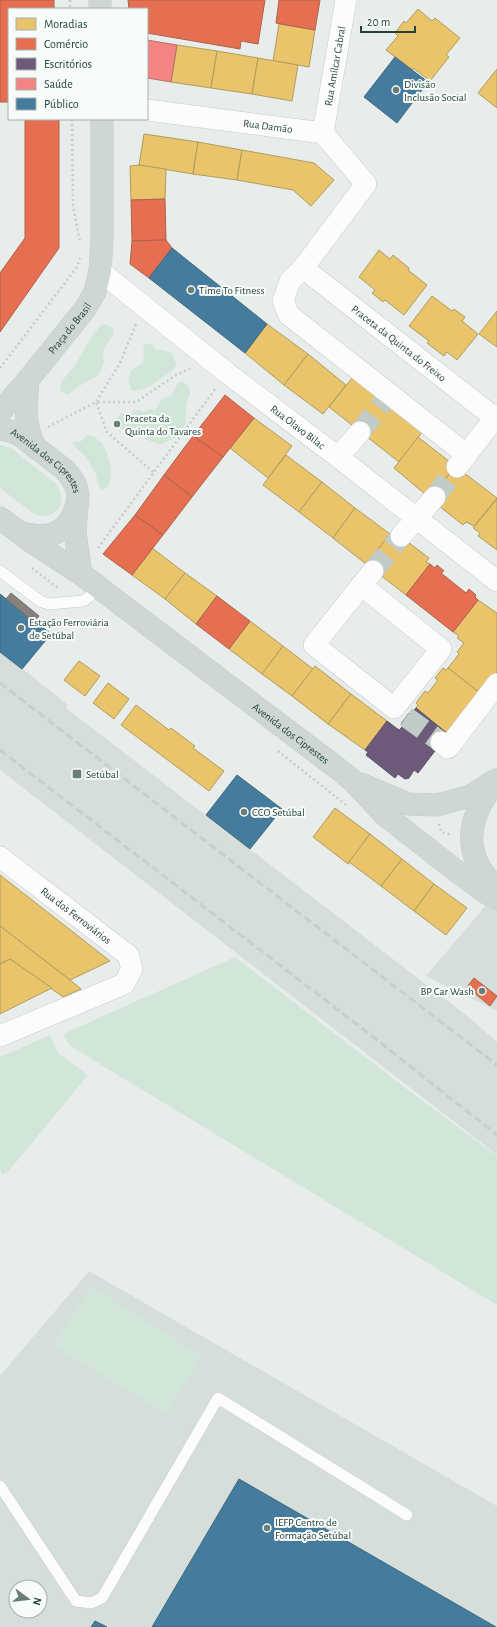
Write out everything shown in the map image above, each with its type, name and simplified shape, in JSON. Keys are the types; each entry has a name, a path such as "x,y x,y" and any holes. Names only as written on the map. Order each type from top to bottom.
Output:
{"main road":[{"name":"Praça do Brasil","path":"0,412 28,380 85,309 95,292 100,272 102,120"},
{"path":"28,380 25,408 26,422 30,438 39,439"},
{"name":"Avenida dos Ciprestes","path":"0,429 39,439 70,476 76,486 78,495 75,532 89,580"},
{"name":"Avenida dos Ciprestes","path":"18,532 38,536 47,536 56,533 69,523 77,505"},
{"name":"Avenida dos Ciprestes","path":"0,518 40,548 89,580 352,780 386,816 455,870 488,894 497,898"},
{"path":"352,780 408,804 437,805 470,796 497,780"},
{"path":"497,780 483,798 474,820 471,837 477,862 497,890"}],"street":[{"name":"Rua Amílcar Cabral","path":"323,133 346,0"},
{"name":"Rua Damão","path":"148,110 323,133"},
{"path":"323,133 366,184 303,268 290,281 283,301 289,315 462,461 496,416"},
{"name":"Praceta da Quinta do Freixo","path":"303,268 496,416"},
{"name":"Rua Olavo Bilac","path":"100,272 227,373 497,580"},
{"path":"338,457 360,432"},
{"path":"401,536 434,497"},
{"path":"367,578 441,649 400,713 314,645 367,578"},
{"path":"445,745 497,684"},
{"name":"Rua dos Ferroviários","path":"0,857 128,955 132,969 124,984 0,1036"}],"lane":[{"path":"0,570 32,595 49,604 83,601 89,597 89,580"},
{"path":"0,1486 76,1601 91,1603 102,1598 218,1398 407,1515"}],"path":[{"path":"72,120 73,206 80,236 81,249"},
{"path":"0,368 77,267 80,256"},
{"path":"39,439 96,402 120,363 136,323"},
{"path":"96,402 136,402 176,375 195,365"},
{"path":"94,554 227,373"},
{"path":"96,402 107,432 154,472"},
{"path":"438,820 441,832 452,835"}],"shaded area":[{"path":"0,594 51,634 23,669 68,705 66,708 471,1019 497,1042 497,1155 0,770"},
{"path":"497,895 497,1011 426,976 486,905"},
{"path":"89,1271 497,1506 497,1627 0,1627 0,1376"}],"green space":[{"path":"102,324 113,327 113,333 104,349 104,363 101,370 97,376 79,386 68,395 60,391 63,379 74,367 91,338"},
{"path":"149,343 157,350 164,350 172,353 177,366 162,379 149,387 131,390 128,380 131,370 143,363 144,345"},
{"path":"182,382 188,386 190,393 186,406 186,422 183,429 177,436 160,445 148,440 138,433 119,428 115,421 121,413 133,413 133,410 141,410 143,412 150,409 155,410 163,398 172,395 178,383"},
{"path":"87,435 96,437 98,441 101,442 107,453 111,467 111,474 108,486 103,490 99,487 95,472 85,456 72,444 74,441 80,442"},
{"path":"0,445 11,448 56,484 60,491 61,504 54,513 42,516 34,514 0,488"},
{"path":"235,957 408,1090 497,1156 497,1305 70,1046 63,1034"},
{"path":"50,1035 58,1053 88,1075 8,1172 2,1174 0,1168 0,1057"},
{"path":"92,1287 201,1356 166,1414 53,1345"}],"building: Moradias":[{"path":"418,9 432,21 435,18 460,38 446,55 449,57 430,81 413,68 412,70 386,50 398,36 395,33 404,21 406,23"},
{"path":"279,24 315,30 309,67 273,61"},
{"path":"177,45 217,51 211,88 171,82"},
{"path":"217,51 258,58 252,94 211,88"},
{"path":"258,58 298,65 292,101 252,94"},
{"path":"497,69 497,108 478,93"},
{"path":"144,134 198,142 193,174 139,165"},
{"path":"198,142 242,150 237,180 193,174"},
{"path":"242,150 314,163 334,180 311,206 293,190 237,180"},
{"path":"139,165 166,169 165,199 131,200 130,166"},
{"path":"379,250 390,259 393,255 409,268 408,270 427,285 404,315 385,300 383,302 372,293 375,290 359,277"},
{"path":"432,296 452,311 454,309 465,317 462,321 478,334 457,360 447,352 444,356 427,343 429,341 409,326"},
{"path":"497,311 497,347 479,334"},
{"path":"267,324 308,354 284,385 245,353"},
{"path":"308,354 346,385 323,414 284,385"},
{"path":"353,377 423,431 399,462 329,407"},
{"path":"254,418 292,446 268,478 230,448"},
{"path":"418,437 455,466 433,495 425,494 394,468"},
{"path":"286,455 322,482 299,512 263,485"},
{"path":"455,466 497,498 474,526 466,522 463,525 439,506 443,504 433,495"},
{"path":"322,482 355,508 333,538 299,512"},
{"path":"497,499 497,550 478,536 480,533 473,528"},
{"path":"355,508 390,534 366,564 333,538"},
{"path":"396,533 429,558 426,562 430,564 406,595 366,564 390,534 393,536"},
{"path":"152,548 185,573 165,599 132,575"},
{"path":"185,573 217,596 196,624 165,599"},
{"path":"478,600 497,613 497,672 480,693 448,668 459,654 457,652 464,643 457,638 459,636 453,632"},
{"path":"250,621 283,646 262,674 229,649"},
{"path":"283,646 313,669 292,696 262,674"},
{"path":"79,661 100,676 85,696 64,680"},
{"path":"315,666 351,694 328,724 292,696"},
{"path":"443,668 446,670 448,668 480,693 448,734 416,708 418,705 416,703 425,691 428,693 438,680 435,678"},
{"path":"108,683 129,699 114,719 93,703"},
{"path":"351,694 387,721 365,750 328,724"},
{"path":"136,705 169,730 171,728 195,746 193,748 224,771 209,791 121,725"},
{"path":"335,808 370,834 348,864 313,837"},
{"path":"370,834 402,859 381,886 349,862"},
{"path":"402,859 434,884 414,911 381,886"},
{"path":"0,875 110,961 70,980 0,926"},
{"path":"434,884 467,908 446,935 414,911"},
{"path":"0,926 81,989 63,997 10,959 0,964"},
{"path":"10,959 52,988 0,1014 0,964"}],"building: Comércio":[{"path":"0,0 54,0 54,8 8,8 8,102 0,102"},
{"path":"128,0 265,0 258,44 241,41 240,49 148,33 148,8 129,8"},
{"path":"279,0 320,0 315,30 276,23"},
{"path":"25,120 59,120 59,248 0,332 0,273 25,238"},
{"path":"165,199 166,240 132,241 131,200"},
{"path":"166,240 172,248 149,278 130,264 132,241"},
{"path":"225,395 254,418 223,457 193,436"},
{"path":"193,436 223,457 192,497 164,475"},
{"path":"164,475 192,497 163,535 135,515"},
{"path":"135,515 163,535 132,575 103,554"},
{"path":"430,564 435,568 437,565 444,571 441,573 466,593 469,589 476,595 475,597 478,600 453,632 406,595"},
{"path":"217,596 250,621 229,649 196,624"},
{"name":"BP Car Wash","path":"474,978 497,996 490,1006 467,987"}],"building: Escritórios":[{"path":"416,708 448,734 418,773 414,770 409,778 405,779 398,774 395,778 366,755 368,752 365,750 387,721 399,730 403,726 401,724 409,713 411,714"}],"building: Saúde":[{"path":"148,40 177,45 171,82 148,78"}],"building: Público":[{"name":"Divisão Inclusão Social","path":"395,57 428,82 397,123 364,97"},
{"path":"172,248 267,324 245,353 149,278"},
{"name":"Estação Ferroviária de Setúbal","path":"0,594 51,634 22,669 0,652"},
{"name":"CCO Setúbal","path":"237,775 282,809 250,849 206,815"},
{"name":"IEFP Centro de Formação Setúbal","path":"239,1479 496,1627 152,1627"},
{"path":"95,1621 107,1627 91,1627"}],"building: Indústria":[{"path":"11,593 39,616 34,622 6,599"}],"tunnel":[{"path":"360,432 384,401"},
{"path":"435,497 457,467"},
{"path":"373,571 401,536"},
{"path":"406,717 441,742"}],"railway":[{"path":"0,683 497,1065"},
{"path":"0,750 372,1036 497,1135"}],"place":[{"name":"Divisão Inclusão Social","path":"396,90"},
{"name":"Time To Fitness","path":"191,290"},
{"name":"Praceta da Quinta do Tavares","path":"117,424"},
{"name":"Estação Ferroviária de Setúbal","path":"21,628"},
{"name":"Setúbal","path":"77,774"},
{"name":"CCO Setúbal","path":"244,812"},
{"name":"BP Car Wash","path":"482,991"},
{"name":"IEFP Centro de Formação Setúbal","path":"267,1528"}]}
